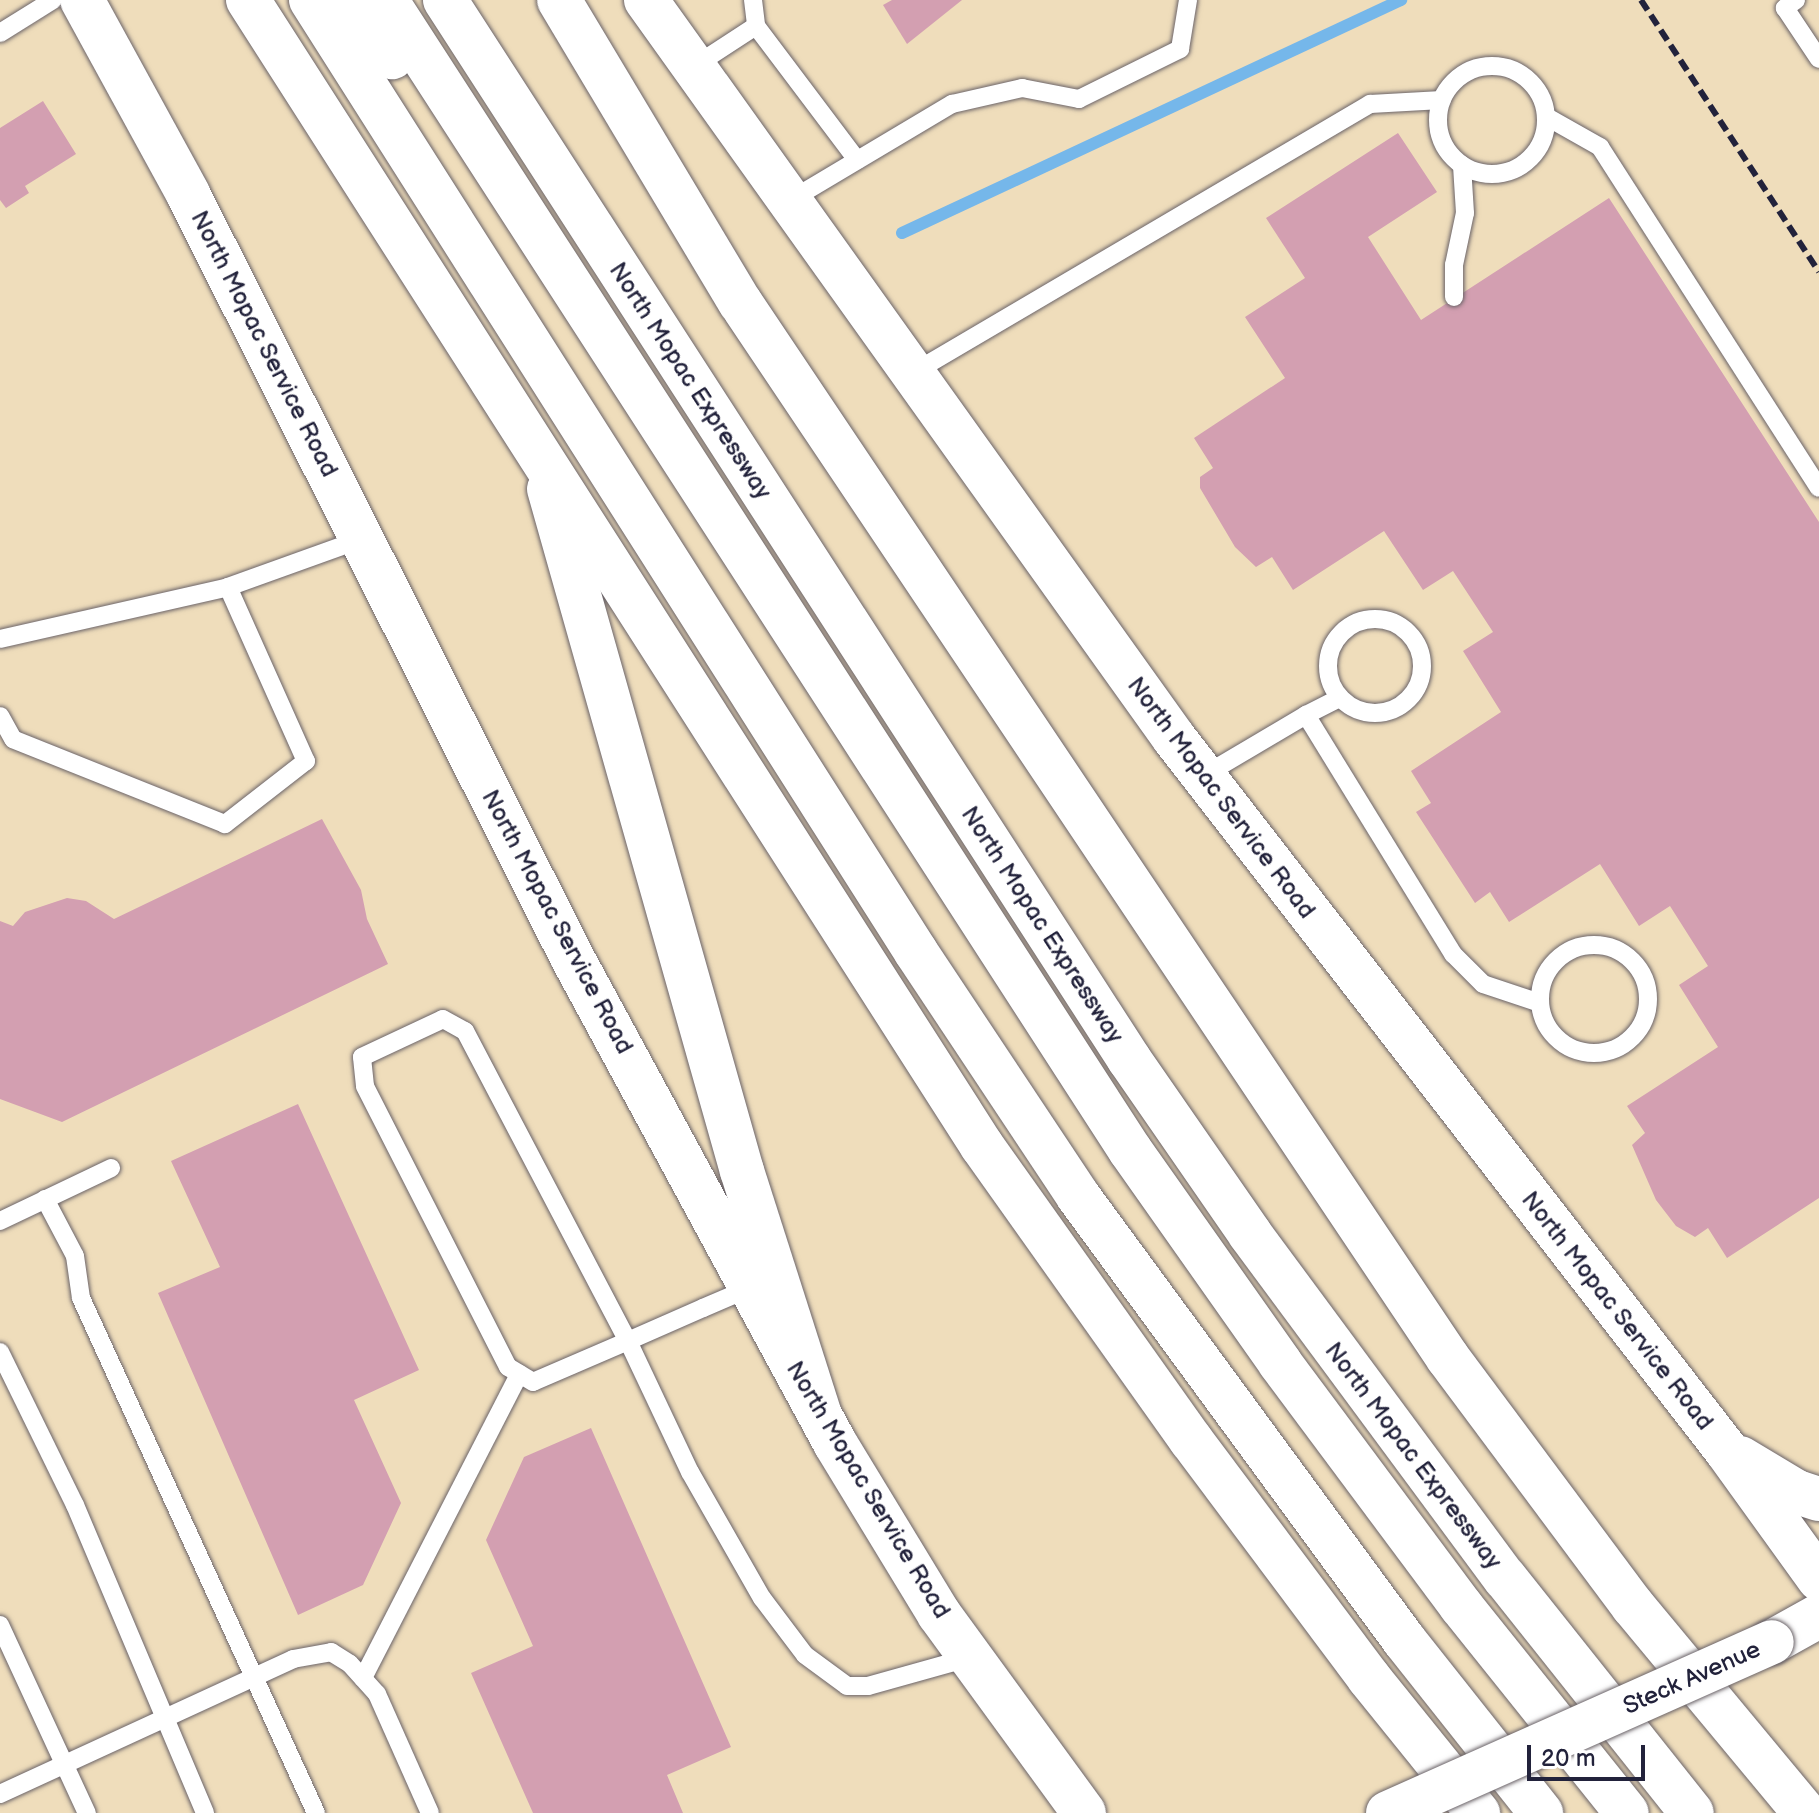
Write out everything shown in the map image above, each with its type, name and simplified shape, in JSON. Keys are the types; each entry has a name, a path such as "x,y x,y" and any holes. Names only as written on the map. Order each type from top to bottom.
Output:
{"main road":[{"name":"North Mopac Service Road","path":"82,0 188,194 573,959 819,1412 970,1657 1084,1813"},
{"path":"248,0 538,448 982,1146 1191,1440 1369,1678 1478,1813"},
{"path":"311,0 907,939 1078,1196 1404,1640 1541,1813"},
{"path":"333,0 374,61 438,198"},
{"path":"352,0 384,49 493,163"},
{"path":"386,0 1130,1150 1280,1363 1452,1594 1627,1813"},
{"name":"North Mopac Expressway","path":"445,0 1121,1046 1250,1234 1505,1578 1692,1813"},
{"path":"559,0 757,328 1448,1358 1623,1593 1805,1813"},
{"name":"North Mopac Service Road","path":"646,0 911,374 1203,776 1726,1450 1819,1579"},
{"path":"538,448 746,1185 819,1412"},
{"path":"1726,1450 1797,1492 1819,1499"},
{"name":"Steck Avenue","path":"1388,1813 1772,1642 1819,1616"}],"lane":[{"path":"0,33 53,0"},
{"path":"753,0 756,26 857,160"},
{"path":"789,201 952,104 1022,88 1079,99 1180,49 1188,0"},
{"path":"1786,3 1819,59"},
{"path":"693,67 756,26"},
{"path":"1454,297 1454,265 1465,213 1462,165 1440,136 1442,100 1466,72 1503,66 1534,85 1547,117 1545,134 1527,162 1495,174 1462,165"},
{"path":"911,374 1370,104 1442,100"},
{"path":"1547,117 1600,147 1819,488"},
{"path":"0,639 228,587 362,539"},
{"path":"0,716 13,739 225,824 306,761 228,587"},
{"path":"1372,618 1387,620 1412,635 1423,666 1412,697 1391,710 1367,714 1339,698 1331,685 1329,655 1344,630 1372,618"},
{"path":"1203,776 1339,698"},
{"path":"1306,715 1453,954 1483,984 1540,1003 1553,1035 1568,1046 1604,1053 1635,1034 1649,999 1638,966 1609,946 1592,944 1560,956 1549,970 1540,1003"},
{"path":"752,1287 628,1341 533,1382 519,1374 508,1367 365,1086 362,1057 443,1019 465,1031 628,1341 690,1472 762,1598 825,1674 847,1686 868,1686 970,1657"},
{"path":"0,1221 111,1168"},
{"path":"45,1199 75,1256 81,1298 316,1813"},
{"path":"0,1352 75,1505 205,1813"},
{"path":"363,1678 519,1374"},
{"path":"0,1625 87,1813"},
{"path":"0,1794 293,1659 331,1652 377,1694 430,1813"}],"building":[{"path":"892,0 962,0 907,44 883,5"},
{"path":"43,101 76,154 25,186 29,193 6,208 0,200 0,128"},
{"path":"1398,133 1437,192 1368,237 1421,320 1609,198 1819,522 1819,1198 1727,1258 1708,1228 1695,1237 1676,1226 1656,1200 1632,1145 1645,1133 1627,1106 1718,1047 1679,985 1708,966 1670,906 1639,926 1600,864 1509,922 1490,892 1475,903 1416,812 1431,803 1411,771 1501,712 1463,651 1493,632 1453,571 1423,590 1384,531 1293,590 1272,557 1256,567 1235,547 1200,488 1200,477 1213,468 1194,438 1285,378 1245,317 1305,278 1266,218"},
{"path":"322,819 361,890 367,919 388,964 62,1122 0,1099 0,921 13,926 25,912 67,898 86,901 114,919"},
{"path":"298,1104 419,1370 354,1400 401,1503 363,1585 298,1615 158,1293 220,1267 171,1161"},
{"path":"591,1428 731,1747 667,1775 683,1813 533,1813 471,1673 533,1646 486,1540 524,1457"}],"waterway":[{"path":"902,233 1401,0"}],"railway":[{"path":"1641,0 1819,272"}]}
